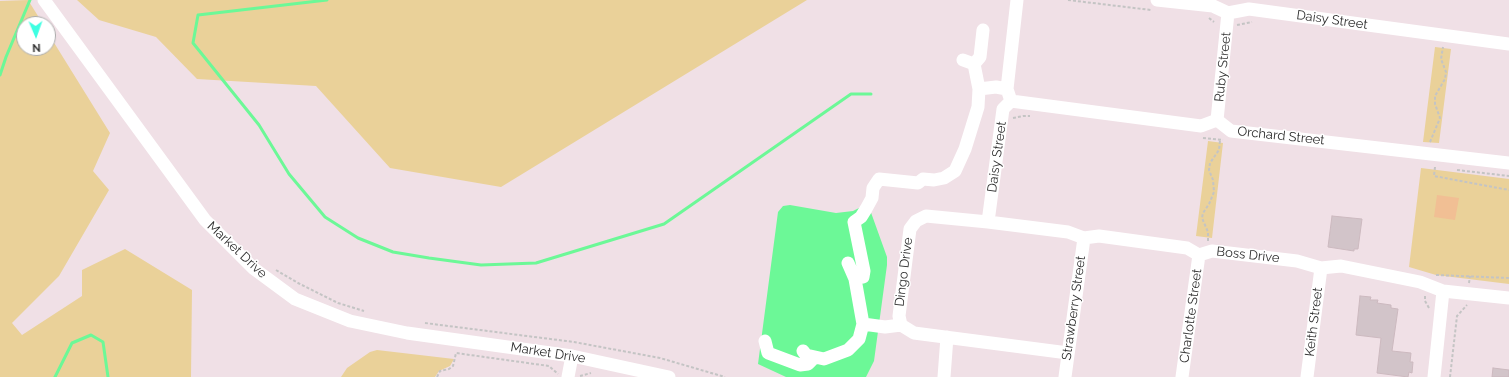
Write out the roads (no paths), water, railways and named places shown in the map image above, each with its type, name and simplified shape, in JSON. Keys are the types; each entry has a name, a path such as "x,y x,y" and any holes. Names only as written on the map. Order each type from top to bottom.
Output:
{"street":[{"name":"Market Drive","path":"44,0 98,72 143,138 205,220 253,268 295,299 350,321 407,333 572,356 669,377"},
{"name":"Daisy Street","path":"988,222 1003,109 1009,95 1017,0"},
{"path":"1155,5 1213,6 1221,21"},
{"name":"Daisy Street","path":"1221,21 1249,9 1509,44"},
{"name":"Ruby Street","path":"1217,120 1221,21"},
{"path":"855,279 863,277 864,271 854,222 861,217 866,209 872,198 873,188 879,179 918,183 923,179 934,180 944,178 955,170 965,149 978,107 979,89 969,62 980,57 983,30"},
{"path":"979,89 996,87 1009,95 1201,126 1217,120"},
{"name":"Orchard Street","path":"1217,120 1231,131 1509,163"},
{"name":"Dingo Drive","path":"988,222 926,216 916,221 910,229 899,316 901,325 914,333 1068,353"},
{"name":"Boss Drive","path":"988,222 1068,232 1084,238 1099,236 1187,248 1200,255 1212,251 1297,261 1321,268 1341,266 1426,284 1443,291 1509,298"},
{"name":"Strawberry Street","path":"1065,377 1084,238"},
{"name":"Charlotte Street","path":"1182,377 1200,255"},
{"path":"765,342 768,353 800,365 808,364 809,355 824,359 848,350 859,339 863,324 855,279 848,263"},
{"name":"Keith Street","path":"1307,377 1321,268"},
{"path":"1434,377 1443,291"},
{"path":"863,324 885,327 901,325"},
{"path":"944,377 947,337"},
{"path":"569,376 572,356"}],"waterway":[{"path":"0,75 30,0"},
{"path":"327,0 198,15 193,43 259,125 289,174 325,217 358,238 393,252 481,265 536,263 664,224 851,94 871,94"},
{"path":"55,377 72,343 91,335 103,342 108,377"}]}
